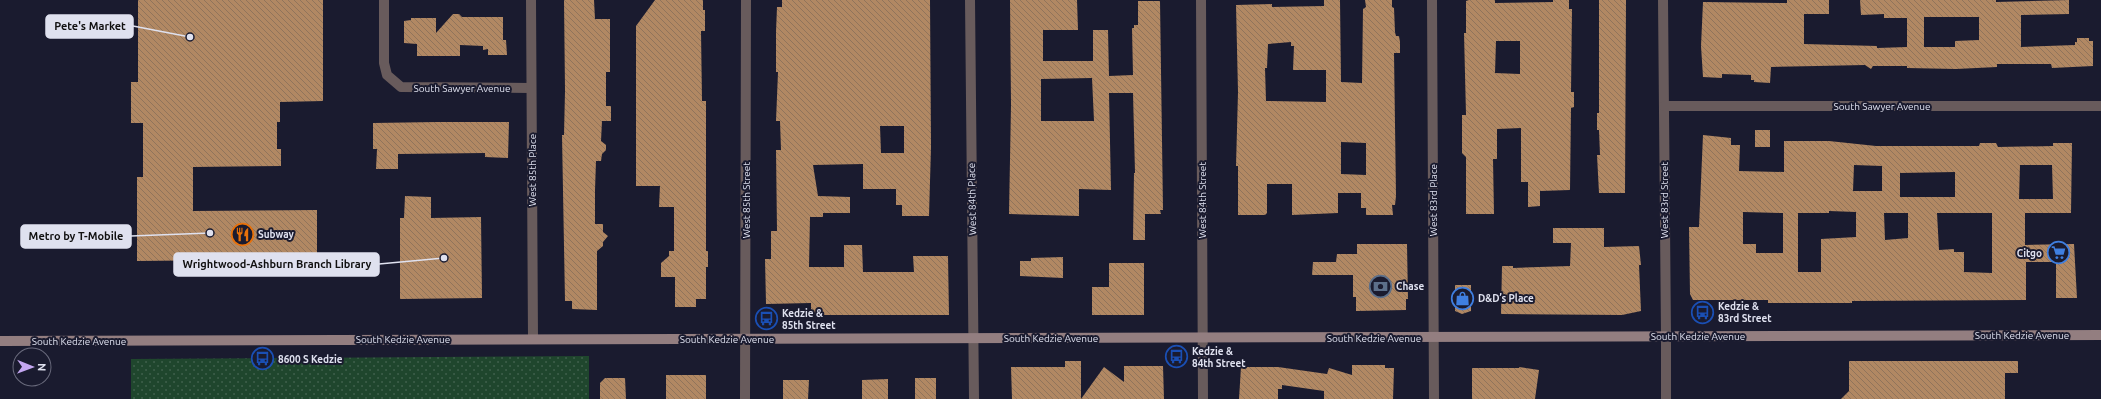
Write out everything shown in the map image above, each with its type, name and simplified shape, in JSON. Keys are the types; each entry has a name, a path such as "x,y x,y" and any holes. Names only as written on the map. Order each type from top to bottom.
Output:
{"main road":[{"name":"South Kedzie Avenue","path":"0,341 2101,335"}],"street":[{"name":"South Sawyer Avenue","path":"384,0 384,63 387,75 394,83 401,87 410,89 531,88"},
{"name":"West 85th Place","path":"531,0 533,339"},
{"name":"West 85th Street","path":"746,0 746,399"},
{"name":"West 84th Place","path":"970,0 974,399"},
{"name":"West 84th Street","path":"1201,0 1203,399"},
{"name":"West 83rd Place","path":"1432,0 1434,399"},
{"name":"West 83rd Street","path":"1663,0 1666,399"},
{"name":"South Sawyer Avenue","path":"1664,106 2101,106"}],"green space":[{"path":"589,356 589,399 131,399 131,359"}],"building":[{"path":"138,0 323,0 323,101 280,102 280,122 277,122 277,149 281,149 281,166 193,167 193,211 317,210 317,259 137,261 137,177 143,177 143,123 131,123 131,82 138,82"},
{"path":"564,0 594,0 595,19 610,19 610,72 606,72 606,106 611,106 611,121 602,121 601,141 606,145 606,150 602,154 601,161 596,161 595,190 595,224 603,224 603,232 608,236 603,242 603,246 597,251 597,310 572,309 572,301 565,301 562,135 564,135 565,91"},
{"path":"655,0 703,0 703,10 705,10 705,31 701,31 702,101 706,101 706,251 708,251 708,267 706,267 706,299 696,299 696,307 675,307 675,277 661,277 661,263 669,256 669,251 674,251 674,207 659,207 660,186 636,186 636,26"},
{"path":"782,0 930,0 931,147 929,216 902,216 902,205 896,205 896,189 863,189 863,164 813,165 818,196 850,197 850,213 823,213 823,217 810,217 809,267 844,267 844,245 862,245 863,272 914,272 913,256 948,256 949,315 811,315 811,303 766,304 765,259 771,259 771,231 777,231 776,150 781,150 780,121 776,121 778,72 776,72 776,32 777,7 782,7","holes":["880,126 904,126 904,153 881,153"]},
{"path":"1010,0 1077,0 1078,30 1043,30 1043,61 1093,61 1093,30 1108,30 1109,76 1133,75 1132,28 1134,28 1134,25 1138,25 1138,1 1160,1 1163,210 1160,210 1161,214 1145,214 1145,240 1133,240 1135,173 1133,93 1109,93 1111,190 1079,189 1079,216 1009,214 1011,105","holes":["1092,78 1094,121 1041,121 1041,79"]},
{"path":"1324,0 1340,0 1341,82 1362,83 1363,9 1366,7 1365,0 1392,0 1392,7 1394,8 1395,32 1396,36 1399,36 1400,42 1400,53 1394,53 1396,196 1395,205 1392,205 1393,215 1366,215 1366,208 1361,208 1361,193 1338,193 1338,213 1292,215 1292,184 1267,184 1267,213 1265,215 1238,215 1238,166 1236,166 1238,92 1236,5 1272,4 1272,7 1324,6","holes":["1291,42 1291,46 1294,46 1293,70 1326,70 1326,102 1266,101 1265,68 1267,68 1268,44","1341,142 1366,143 1366,175 1341,174"]},
{"path":"1495,0 1495,3 1553,2 1553,0 1569,0 1569,9 1572,9 1571,92 1574,92 1574,107 1571,108 1570,190 1540,191 1540,206 1528,207 1528,182 1521,182 1521,128 1497,129 1497,159 1493,159 1494,214 1466,214 1466,157 1462,153 1462,115 1466,115 1464,33 1466,33 1466,1","holes":["1496,41 1520,41 1520,74 1495,73"]},
{"path":"1599,0 1626,0 1625,193 1599,193 1597,155 1600,155 1599,130 1597,130 1597,113 1599,113"},
{"path":"1787,0 1829,0 1829,14 1804,14 1804,44 1877,46 1877,48 1907,47 1907,18 1884,18 1884,14 1861,15 1860,0 1996,0 1996,2 2069,0 2069,14 2021,15 2021,47 2075,45 2077,38 2089,38 2089,41 2093,41 2093,66 2052,68 2051,64 1997,64 1997,67 1956,69 1907,68 1907,66 1873,66 1871,69 1865,65 1771,67 1770,83 1754,82 1754,80 1751,80 1751,75 1722,74 1722,78 1703,77 1701,46 1703,2 1787,3","holes":["1924,17 1979,17 1979,40 1955,41 1955,47 1924,47"]},
{"path":"453,14 459,14 462,17 503,17 503,40 506,40 507,55 488,55 488,49 483,50 483,46 460,45 460,56 417,56 417,44 404,43 404,21 411,20 411,18 436,18 436,33"},
{"path":"509,122 508,158 485,157 485,153 398,154 398,169 376,169 377,149 373,149 373,123"},
{"path":"1755,130 1770,130 1770,147 1755,147"},
{"path":"1703,135 1731,138 1731,145 1740,145 1739,171 1784,172 1784,141 1829,141 1876,146 1979,146 1980,143 1996,143 1998,147 2053,146 2053,143 2072,143 2071,213 2025,213 2025,245 2074,244 2077,298 2056,298 2056,262 2026,262 2026,300 1768,303 1768,300 1693,300 1690,294 1689,227 1699,227","holes":["1854,165 1882,166 1882,191 1853,191","2020,165 2052,165 2053,199 2019,199","1955,172 1955,197 1900,197 1900,173","1829,211 1856,212 1856,237 1821,239 1821,272 1798,272 1798,213 1829,213","1743,212 1783,213 1783,253 1756,253 1756,244 1743,244","1884,213 1908,213 1908,238 1885,240","1937,213 1992,213 1992,273 1964,272 1964,252 1954,252 1954,249 1939,250"]},
{"path":"405,196 431,197 431,218 481,217 482,298 400,299 400,218 404,218"},
{"path":"1553,228 1604,228 1604,247 1639,246 1641,265 1639,265 1641,311 1622,315 1501,314 1502,266 1513,266 1513,268 1570,266 1571,243 1553,243"},
{"name":"Chase","path":"1357,244 1407,244 1408,299 1406,299 1406,310 1356,311 1356,297 1353,297 1353,275 1312,275 1313,262 1336,262 1337,254 1357,254"},
{"path":"1063,257 1063,278 1020,276 1020,261 1031,261 1031,258"},
{"path":"1109,263 1144,263 1144,315 1092,315 1092,287 1109,287"},
{"name":"D&D’s Place","path":"1455,285 1471,285 1471,311 1462,314 1455,311"},
{"path":"1065,361 1081,361 1081,399 1012,399 1011,367 1065,367"},
{"path":"1849,361 2018,361 2018,373 2005,373 2005,399 1841,399 1849,391"},
{"path":"1352,365 1385,365 1385,368 1394,368 1393,399 1324,399 1324,391 1282,385 1282,389 1278,389 1278,399 1239,399 1241,367 1278,367 1327,374 1329,368 1352,375"},
{"path":"1124,366 1163,366 1164,399 1081,399 1104,367 1124,382"},
{"path":"1519,367 1539,370 1535,399 1472,399 1472,368"},
{"path":"666,375 706,375 706,399 666,399"},
{"path":"605,378 625,378 626,399 600,399 600,383"},
{"path":"915,378 936,378 936,399 915,399"},
{"path":"888,379 888,399 862,399 862,380"},
{"path":"783,380 809,380 808,399 783,399"}],"place":[{"name":"Pete's Market","path":"190,37"},
{"name":"Metro by T-Mobile","path":"210,233"},
{"name":"Subway","path":"242,234"},
{"name":"Citgo","path":"2058,253"},
{"name":"Wrightwood-Ashburn Branch Library","path":"444,258"},
{"name":"Chase","path":"1381,286"},
{"name":"D&D’s Place","path":"1463,298"},
{"name":"Kedzie & 83rd Street","path":"1703,312"},
{"name":"Kedzie & 85th Street","path":"767,319"},
{"name":"Kedzie & 84th Street","path":"1177,357"},
{"name":"8600 S Kedzie","path":"262,359"}]}
